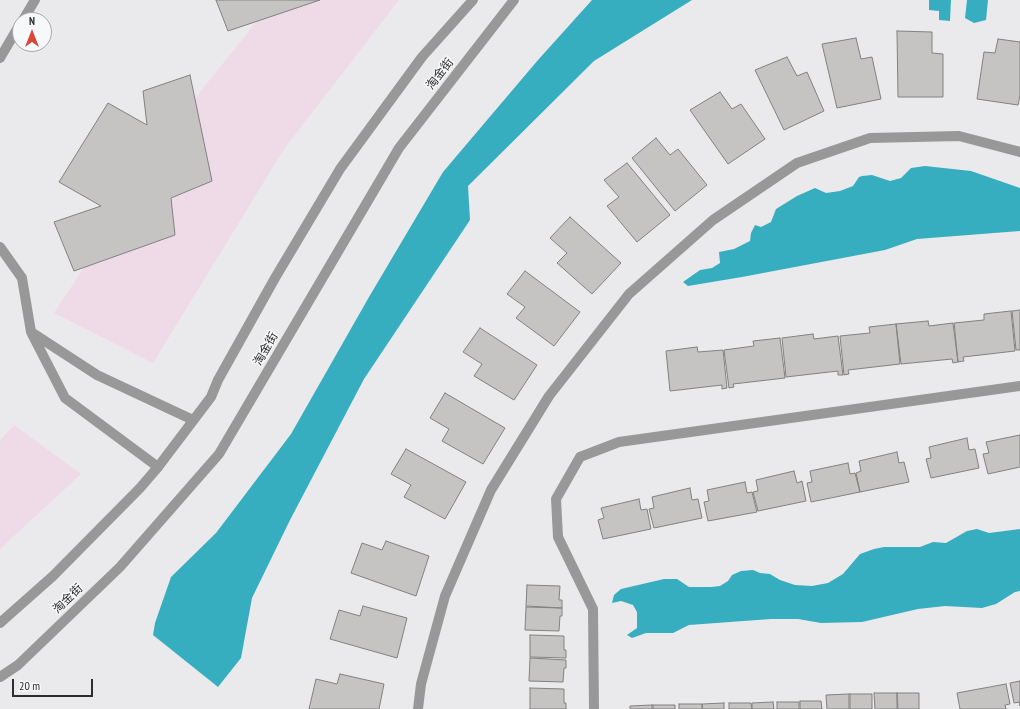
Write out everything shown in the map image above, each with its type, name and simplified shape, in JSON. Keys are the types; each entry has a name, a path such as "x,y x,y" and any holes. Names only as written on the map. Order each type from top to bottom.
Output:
{"street":[{"path":"28,12 35,0"},
{"name":"淘金街","path":"0,623 53,576 140,488 158,467 211,397 218,380 275,278 340,169 422,57 473,0"},
{"name":"淘金街","path":"0,677 18,665 120,567 219,454 399,148 514,0"},
{"path":"0,58 12,38"},
{"path":"418,709 421,684 445,596 490,490 549,396 629,294 713,220 797,163 870,138 959,136 1020,152"},
{"path":"0,247 22,278 31,332 66,398 158,467"},
{"path":"31,332 97,375 193,420"},
{"path":"594,709 593,609 558,537 556,499 580,457 619,442 1020,386"}],"shaded area":[{"path":"274,0 399,0 284,149 153,363 54,313 200,92"},
{"path":"14,425 81,474 0,549 0,440"}],"water":[{"path":"592,0 692,0 594,61 468,186 470,220 364,379 290,520 252,598 241,658 218,687 153,635 155,623 171,577 216,533 291,434 369,297 443,172 538,60"},
{"path":"929,0 951,0 950,21 939,20 939,11 929,10"},
{"path":"967,0 988,0 986,20 974,23 965,18"},
{"path":"925,166 971,171 1020,188 1020,231 917,239 885,250 742,277 688,286 683,282 700,270 712,268 720,263 719,252 734,249 750,241 751,233 755,225 761,227 771,222 776,209 797,196 815,188 826,193 840,191 853,186 859,177 862,176 872,175 890,181 901,178 911,168"},
{"path":"977,529 989,533 1020,529 1020,591 1015,592 996,604 982,608 945,606 918,609 862,622 821,623 798,619 771,619 689,625 673,633 646,633 632,638 627,635 637,628 637,612 633,605 621,601 612,603 614,595 621,589 664,579 677,579 689,587 720,586 728,581 732,575 741,571 753,570 760,573 770,574 780,580 795,585 812,586 828,583 843,574 860,554 884,547 920,547 933,542 946,543 967,531"}],"building":[{"path":"216,0 320,0 228,31"},
{"path":"897,31 932,32 932,53 943,54 943,97 898,97"},
{"path":"856,38 861,59 872,57 881,99 837,108 822,44"},
{"path":"998,39 1020,42 1020,96 1018,105 977,99 984,52 995,53"},
{"path":"787,57 797,76 807,72 824,111 784,130 755,70"},
{"path":"190,75 212,181 171,198 175,235 74,271 54,222 101,206 59,182 108,103 147,125 143,91"},
{"path":"720,92 732,109 741,104 765,139 728,164 690,110"},
{"path":"656,138 670,155 678,149 707,185 675,211 632,158"},
{"path":"627,163 670,215 637,242 607,206 619,197 604,180"},
{"path":"570,217 621,263 592,294 557,263 567,253 550,238"},
{"path":"525,271 580,312 554,346 516,318 525,307 507,294"},
{"path":"1020,310 1020,350 1016,350 1012,311"},
{"path":"1011,311 1015,351 963,357 964,361 958,362 954,323 984,320 984,314"},
{"path":"928,321 929,326 953,323 958,362 953,363 952,359 901,364 896,324"},
{"path":"896,324 900,364 848,370 849,374 844,375 840,336 870,333 869,327"},
{"path":"480,328 537,365 514,400 474,376 482,364 463,352"},
{"path":"813,334 814,339 838,336 843,375 838,375 838,371 786,377 782,338"},
{"path":"780,338 785,378 733,384 734,387 729,388 724,350 754,346 753,341"},
{"path":"697,347 698,352 723,350 727,388 722,389 722,385 670,391 666,351"},
{"path":"445,393 505,428 483,464 442,441 449,429 430,418"},
{"path":"1020,435 1020,467 988,474 983,454 989,453 986,442"},
{"path":"967,438 969,450 975,449 979,468 931,478 926,459 931,458 929,447"},
{"path":"406,449 466,482 445,519 404,497 411,485 391,474"},
{"path":"897,452 899,463 904,462 909,482 860,492 856,473 861,471 859,461"},
{"path":"848,463 850,474 855,473 860,492 811,502 807,483 812,482 810,471"},
{"path":"794,471 797,483 802,481 806,501 758,511 753,492 758,491 756,480"},
{"path":"745,482 747,493 752,492 757,512 708,521 704,502 709,501 707,490"},
{"path":"690,488 692,500 698,499 702,518 654,528 649,509 654,508 652,497"},
{"path":"639,499 641,510 647,509 651,529 603,539 598,520 604,518 601,508"},
{"path":"386,541 429,556 416,596 351,573 362,543 382,550"},
{"path":"527,585 560,586 559,600 562,600 562,608 526,606"},
{"path":"363,606 407,618 397,658 330,639 339,610 360,616"},
{"path":"526,607 562,608 559,631 525,630"},
{"path":"530,635 564,636 564,650 566,650 566,658 530,657"},
{"path":"530,658 566,660 563,682 529,681"},
{"path":"340,674 384,684 379,709 309,709 316,679 337,684"},
{"path":"1020,681 1020,706 1019,702 1014,703 1010,683"},
{"path":"1006,684 1010,704 1005,705 1006,709 960,709 957,693"},
{"path":"530,688 564,689 564,703 566,703 566,709 530,709"},
{"path":"874,693 897,693 897,709 875,709"},
{"path":"897,693 919,693 919,709 898,709"},
{"path":"849,694 849,709 827,709 826,695"},
{"path":"850,694 872,694 872,709 850,709"},
{"path":"800,701 821,701 822,709 800,709"},
{"path":"773,702 774,709 752,709 752,703"},
{"path":"777,702 799,702 799,709 777,709"},
{"path":"724,703 724,709 703,709 702,704"},
{"path":"729,703 751,703 752,709 729,709"},
{"path":"679,704 702,704 702,709 679,709"},
{"path":"652,705 652,709 630,709 630,706"},
{"path":"653,705 675,705 675,709 653,709"}]}
